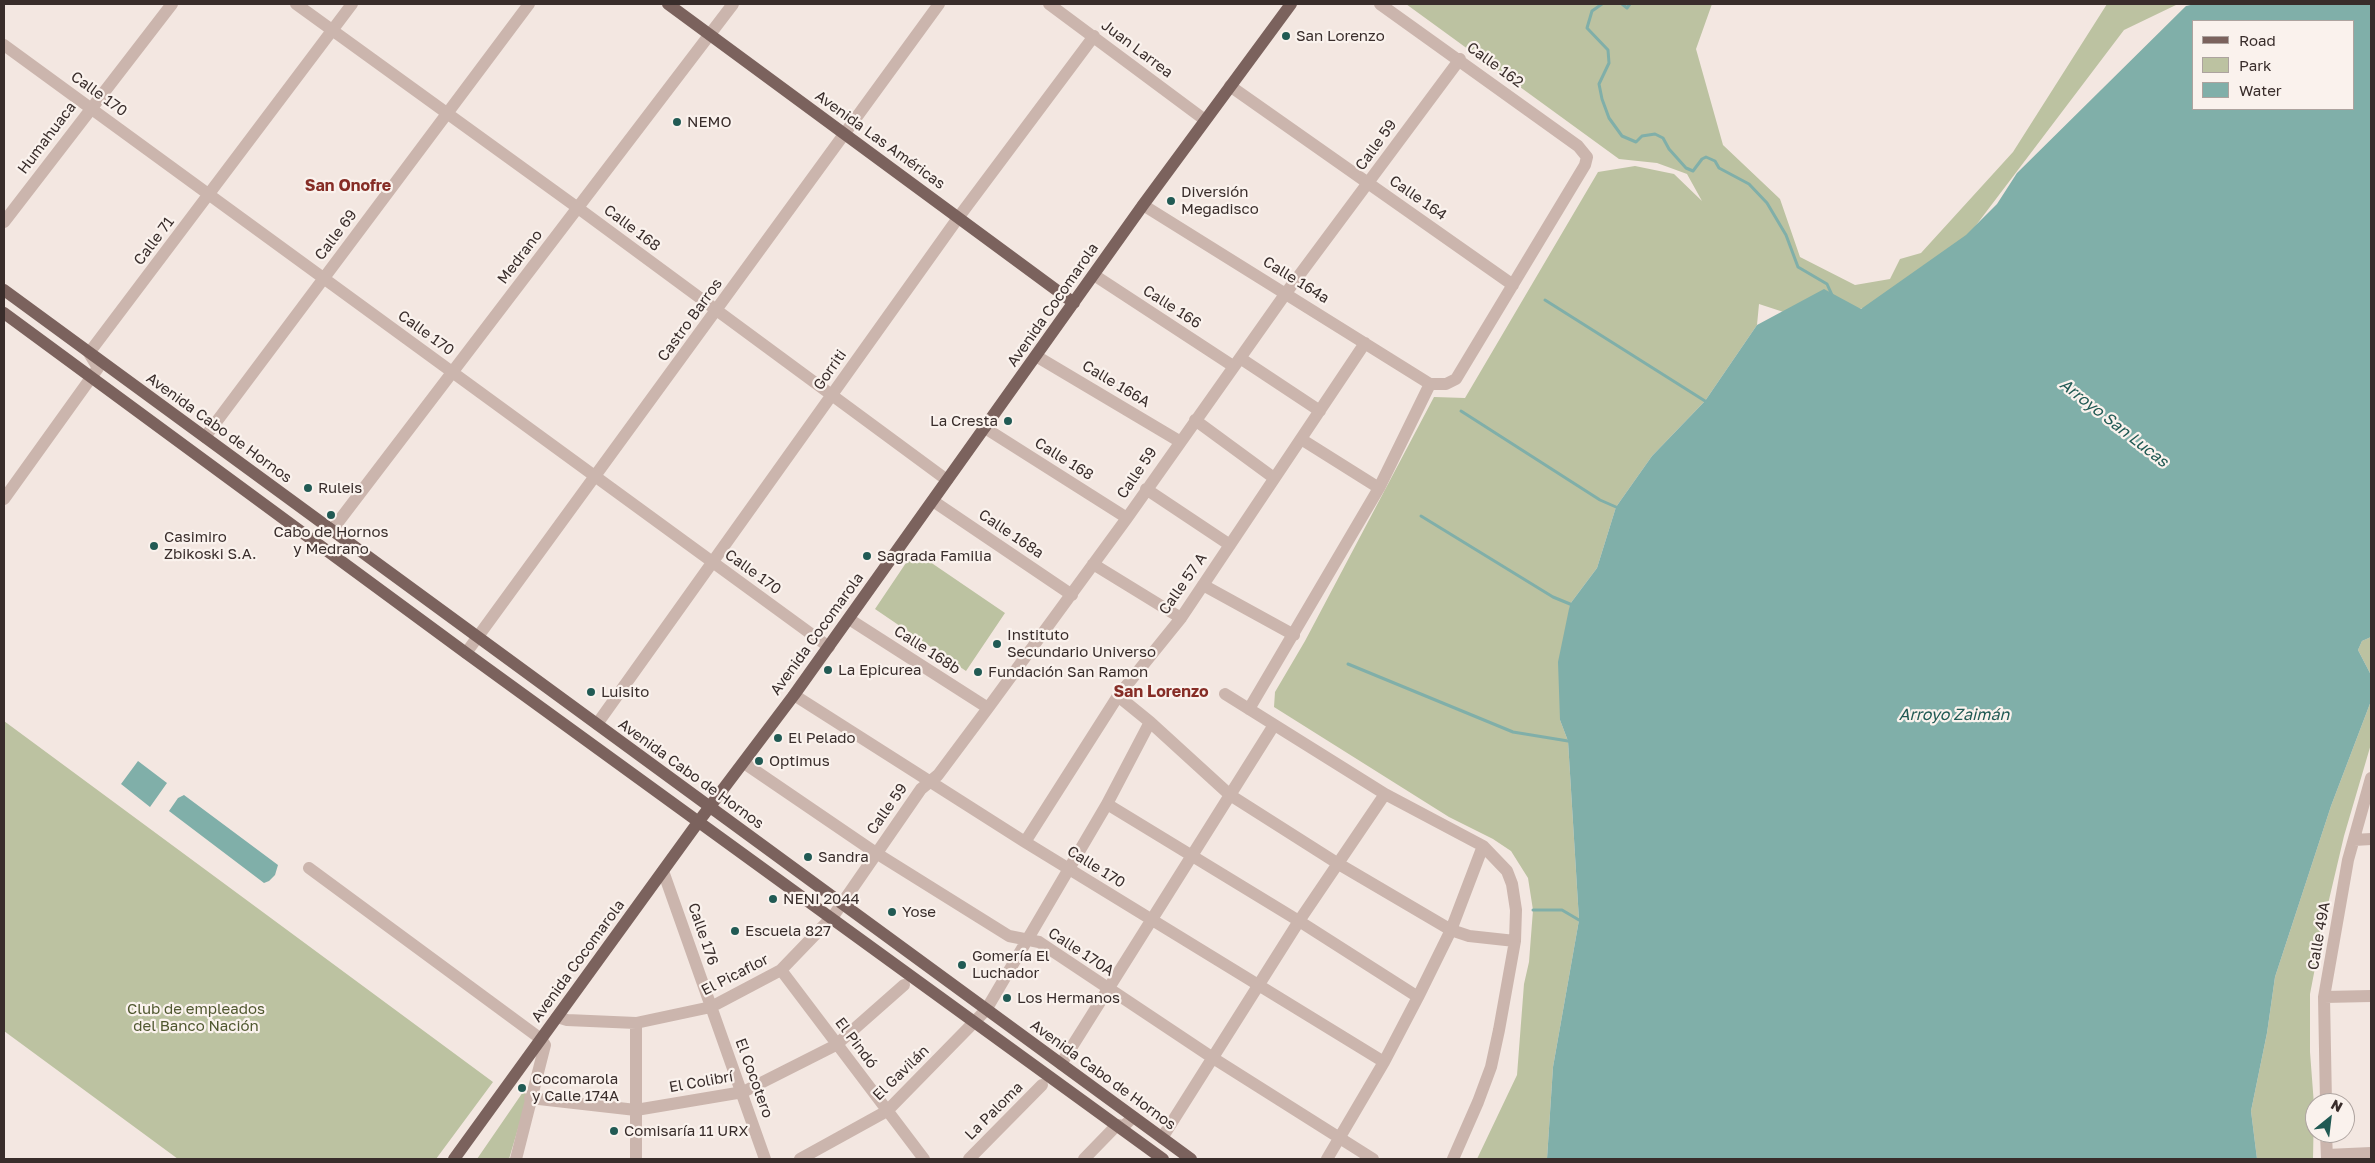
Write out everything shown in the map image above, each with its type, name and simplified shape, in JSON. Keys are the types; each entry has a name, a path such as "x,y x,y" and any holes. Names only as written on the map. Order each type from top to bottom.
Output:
{"main road":[{"name":"Avenida Las Américas","path":"668,4 1074,303"},
{"name":"Avenida Cocomarola","path":"454,1159 699,821 829,647 1143,205 1291,4"},
{"name":"Avenida Cabo de Hornos","path":"4,290 1191,1159"},
{"path":"4,313 466,653 1163,1159"}],"street":[{"name":"Humahuaca","path":"4,222 172,4"},
{"name":"Calle 168","path":"296,4 578,208 716,312 948,480"},
{"name":"Calle 71","path":"89,354 352,4"},
{"name":"Calle 69","path":"205,437 529,4"},
{"name":"Medrano","path":"332,530 733,4"},
{"name":"Castro Barros","path":"466,653 939,4"},
{"name":"Juan Larrea","path":"1049,4 1206,120"},
{"name":"Calle 162","path":"1380,4 1460,59 1578,146 1586,157 1585,165 1513,284"},
{"name":"Gorriti","path":"597,724 958,218 1094,36"},
{"name":"Calle 170","path":"4,45 829,647"},
{"name":"Calle 59","path":"842,904 921,789 938,775 988,708 1127,518 1179,441 1286,292 1460,59"},
{"name":"Calle 164","path":"1230,86 1513,284"},
{"name":"Calle 164a","path":"1143,205 1286,292 1430,384"},
{"name":"Calle 166","path":"1094,275 1320,411"},
{"path":"1249,709 1379,488 1430,384 1446,384 1456,379 1513,284"},
{"name":"Calle 57 A","path":"1025,842 1118,696 1181,618 1365,343"},
{"path":"4,499 98,368 89,354"},
{"name":"Calle 166A","path":"1036,356 1179,441"},
{"path":"1195,420 1274,478"},
{"name":"Calle 168","path":"985,428 1127,518"},
{"path":"1301,439 1379,488"},
{"path":"1146,488 1230,545"},
{"name":"Calle 168a","path":"933,501 1072,594"},
{"path":"1093,564 1181,618"},
{"path":"1203,585 1294,635"},
{"name":"Calle 168b","path":"849,619 988,708"},
{"path":"1225,694 1385,794 1483,846 1507,871 1512,884 1516,910 1515,942 1491,1066 1478,1102 1453,1159"},
{"name":"Calle 170","path":"794,695 1151,921 1384,1062"},
{"path":"1118,696 1150,722 1230,795 1337,863 1451,930 1469,936 1515,942"},
{"name":"El Gavilán","path":"800,1159 887,1111 986,1010 1107,804 1150,722"},
{"path":"1061,1064 1110,990 1274,725"},
{"name":"Calle 170A","path":"744,763 876,853 1009,936 1038,942 1213,1058 1373,1159"},
{"name":"Calle 49A","path":"2326,1093 2324,998 2348,860 2371,778"},
{"path":"1162,1138 1299,921 1385,794"},
{"path":"1107,804 1299,921 1418,997"},
{"path":"2354,840 2371,839"},
{"path":"1326,1159 1384,1062 1418,997 1451,930 1483,846"},
{"path":"309,868 541,1039 545,1045 516,1159"},
{"name":"Calle 176","path":"663,871 711,1007"},
{"name":"El Picaflor","path":"557,1017 567,1020 636,1023 711,1007 781,970 842,904"},
{"name":"El Pindó","path":"781,970 924,1159"},
{"name":"El Colibrí","path":"530,1098 636,1110 743,1092 836,1045 904,985"},
{"path":"2324,998 2371,996"},
{"name":"El Cocotero","path":"711,1007 743,1092 765,1159"},
{"path":"636,1023 636,1159"},
{"name":"La Paloma","path":"969,1159 1042,1085"},
{"path":"1084,1159 1117,1125 1124,1126 1133,1117"},
{"path":"2326,1143 2327,1157 2371,1153"}],"green space":[{"path":"1406,4 1712,4 1696,49 1723,145 1780,199 1800,257 1855,285 1890,279 1900,259 1921,253 2013,152 2107,4 2178,4 2124,30 1927,290 1814,322 1759,304 1757,325 1705,401 1652,456 1616,507 1597,568 1570,604 1560,720 1568,741 1579,920 1553,1067 1547,1159 1477,1159 1517,1075 1524,984 1529,962 1533,910 1528,878 1511,851 1493,839 1449,817 1274,707 1275,692 1305,641 1434,397 1465,398 1598,172 1635,166 1674,174 1702,201 1687,174 1657,163 1619,159"},
{"path":"914,551 1005,613 966,671 875,609"},
{"path":"2371,637 2371,675 2358,650 2362,641"},
{"path":"2371,701 2371,744 2344,836 2324,921 2310,994 2310,1052 2313,1093 2305,1093 2305,1143 2313,1143 2313,1159 2257,1159 2251,1111 2267,1033 2275,977 2331,806"},
{"name":"Club de empleados del Banco Nación","path":"4,721 493,1082 436,1159 178,1159 4,1031"},
{"path":"523,1092 528,1095 509,1159 477,1159"}],"water":[{"name":"Arroyo Zaimán","path":"2195,4 2371,4 2371,637 2362,641 2358,650 2371,675 2371,701 2331,806 2275,977 2267,1033 2251,1111 2257,1159 1547,1159 1553,1067 1579,920 1568,741 1560,720 1558,662 1570,604 1597,568 1616,507 1652,456 1705,401 1757,325 1824,289 1861,309 1966,235 1997,204 2017,173 2186,6"},
{"path":"138,761 167,783 150,807 121,784"},
{"path":"184,795 278,865 275,875 264,883 169,811 178,798"}],"waterway":[{"name":"Arroyo San Lucas","path":"1602,4 1592,11 1587,28 1608,50 1609,63 1599,84 1609,118 1622,136 1636,142 1642,136 1655,134 1663,138 1669,149 1686,168 1693,171 1702,159 1706,157 1715,161 1719,168 1749,184 1767,203 1786,235 1798,267 1827,284 1832,295"},
{"name":"Arroyo San Lucas","path":"1622,4 1627,8 1630,4"},
{"path":"1545,300 1705,401"},
{"path":"1461,411 1600,500 1616,507"},
{"path":"1421,516 1553,597 1570,604"},
{"path":"1348,664 1513,732 1568,741"},
{"path":"1533,910 1562,910 1579,920"}],"place":[{"name":"San Lorenzo","path":"1286,36"},
{"name":"NEMO","path":"677,122"},
{"name":"Diversión Megadisco","path":"1171,201"},
{"name":"La Cresta","path":"1008,421"},
{"name":"Ruleis","path":"308,488"},
{"name":"Cabo de Hornos y Medrano","path":"331,515"},
{"name":"Casimiro Zbikoski S.A.","path":"154,546"},
{"name":"Sagrada Familia","path":"867,556"},
{"name":"Instituto Secundario Universo","path":"997,644"},
{"name":"La Epicurea","path":"828,670"},
{"name":"Fundación San Ramon","path":"978,672"},
{"name":"Luisito","path":"591,692"},
{"name":"El Pelado","path":"778,738"},
{"name":"Optimus","path":"759,761"},
{"name":"Sandra","path":"808,857"},
{"name":"NENI 2044","path":"773,899"},
{"name":"Yose","path":"892,912"},
{"name":"Escuela 827","path":"735,931"},
{"name":"Gomería El Luchador","path":"962,965"},
{"name":"Los Hermanos","path":"1007,998"},
{"name":"Cocomarola y Calle 174A","path":"522,1088"},
{"name":"Comisaría 11 URX","path":"614,1131"}],"district":[{"name":"San Onofre","path":"348,186"},
{"name":"San Lorenzo","path":"1161,692"}]}
